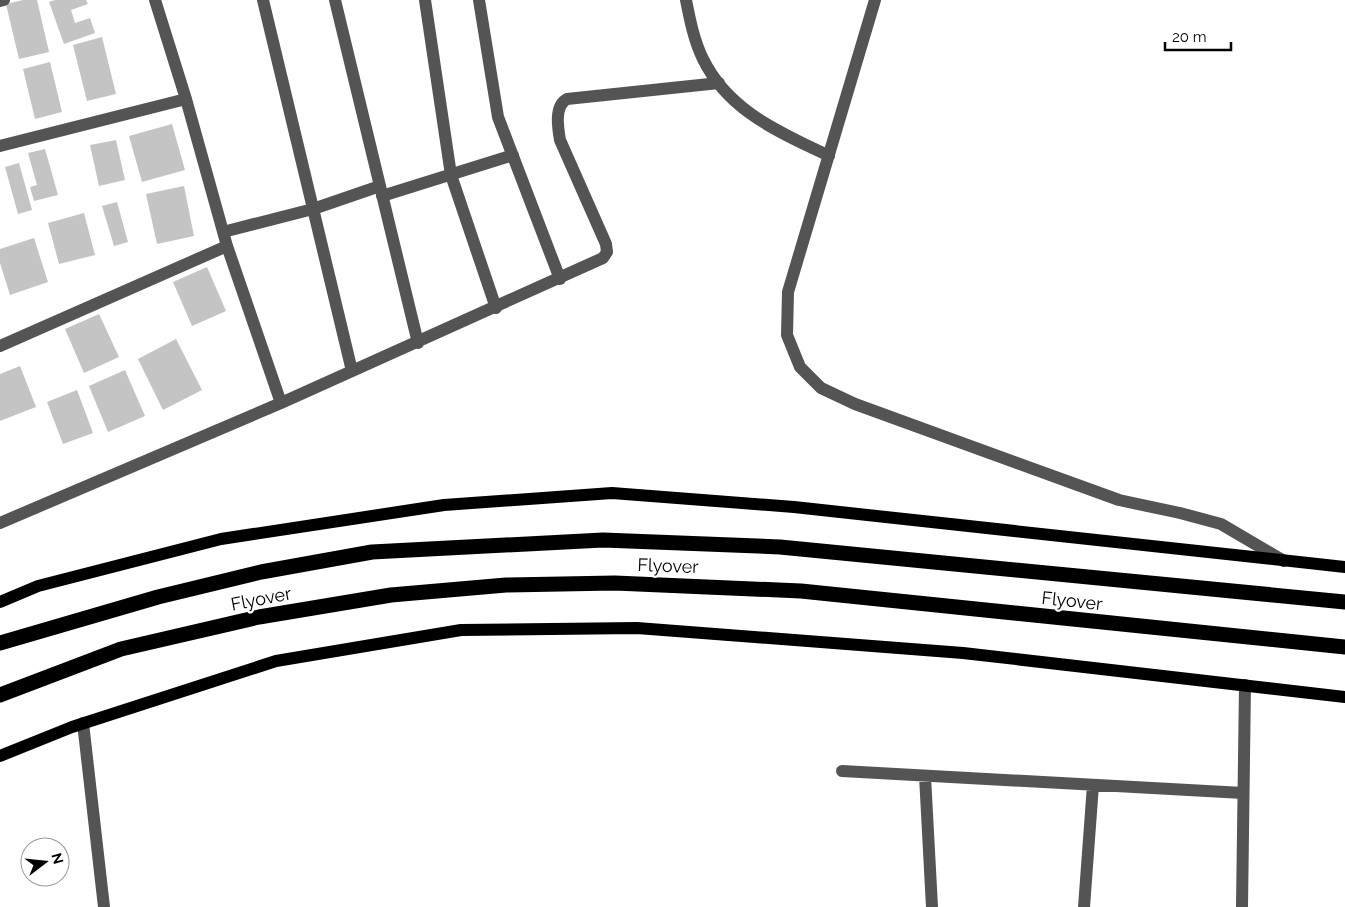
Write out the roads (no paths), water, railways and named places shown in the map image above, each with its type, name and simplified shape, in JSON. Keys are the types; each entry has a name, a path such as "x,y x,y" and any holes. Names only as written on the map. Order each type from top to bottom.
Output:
{"highway":[{"name":"Flyover","path":"0,643 158,597 261,572 372,552 603,540 780,547 948,565 1217,588 1345,602"},
{"name":"Flyover","path":"0,695 121,649 259,617 391,595 506,585 615,583 800,591 1345,647"}],"main road":[{"path":"0,602 38,586 221,538 444,505 612,494 794,507 1345,567"},
{"path":"0,756 84,723 276,661 462,630 637,628 963,653 1345,697"}],"street":[{"path":"0,1 4,0"},
{"path":"155,0 186,99 227,246 281,403"},
{"path":"262,0 352,371"},
{"path":"335,0 418,342"},
{"path":"425,0 451,175 496,308"},
{"path":"479,0 498,117 560,279"},
{"path":"686,0 695,39 703,59 719,83 747,114 829,156"},
{"path":"875,0 788,292 787,335 800,368 821,388 854,404 1119,500 1194,516 1221,524 1284,561"},
{"path":"0,523 281,403 604,258 607,252 606,244 560,140 558,129 559,106 567,99 719,83"},
{"path":"0,146 186,99"},
{"path":"223,232 451,175 513,155"},
{"path":"0,346 227,246"},
{"path":"1242,907 1245,685"},
{"path":"84,723 104,907"},
{"path":"842,771 1243,793"},
{"path":"924,776 932,907"},
{"path":"1084,907 1094,785"}]}
